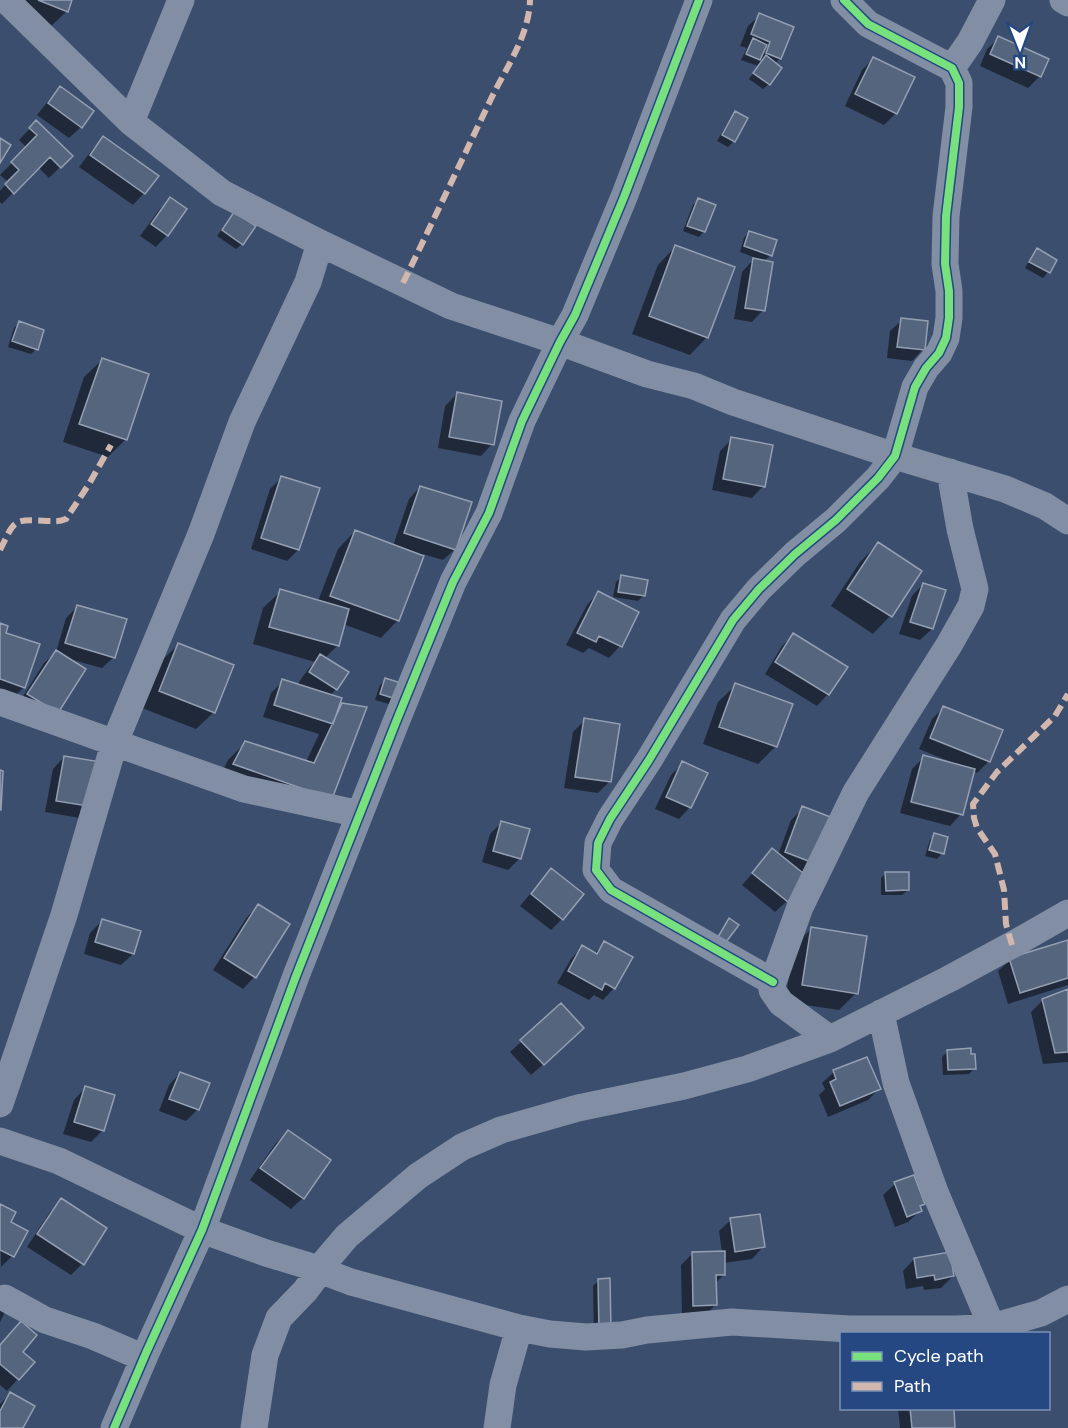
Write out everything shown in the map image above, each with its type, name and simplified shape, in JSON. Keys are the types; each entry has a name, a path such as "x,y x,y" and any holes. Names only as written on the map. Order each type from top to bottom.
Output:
{"street":[{"path":"6,0 131,122 222,193 320,243 451,306 647,374 694,386 733,402 895,456 1005,489 1045,506 1068,521"},
{"path":"131,122 181,0"},
{"path":"114,1428 202,1230 296,976 453,582 489,513 522,421 575,315 624,197 699,0"},
{"path":"773,982 611,890 596,870 598,843 610,819 649,760 733,620 759,589 795,554 836,520 878,478 895,456 915,387 926,368 939,353 946,338 949,291 945,264 946,216 959,106 958,83 952,68 868,24 844,0"},
{"path":"952,68 970,42 992,0"},
{"path":"1063,0 1068,3"},
{"path":"0,1104 64,915 114,744 201,534 242,422 308,282 320,243"},
{"path":"830,1039 781,1003 772,990 773,982 800,907 856,792 949,645 970,606 975,589 960,529 950,472"},
{"path":"0,702 244,789 360,814"},
{"path":"254,1428 265,1355 279,1318 314,1280 318,1270 346,1236 418,1176 462,1148 501,1130 578,1108 684,1086 747,1069 830,1039 1012,945 1068,913"},
{"path":"881,1013 896,1083 935,1192 992,1327"},
{"path":"1,1144 59,1161 202,1230 351,1282 519,1328 550,1334 586,1337 622,1335 647,1330 732,1322 849,1329 992,1327 1041,1313 1068,1299"},
{"path":"5,1298 45,1320 93,1336 144,1358"},
{"path":"497,1428 503,1385 519,1328"}],"building":[{"path":"38,0 72,0 68,12"},
{"path":"759,13 794,27 781,59 766,53 770,42 751,34"},
{"path":"998,36 1049,59 1041,77 990,54"},
{"path":"753,38 767,45 760,60 746,54"},
{"path":"766,55 782,68 770,85 753,73"},
{"path":"873,57 915,77 897,114 855,94"},
{"path":"60,86 94,111 82,128 48,103"},
{"path":"735,111 748,118 735,142 722,135"},
{"path":"36,120 73,156 61,168 50,157 14,194 5,184 19,170 11,162 37,135 29,128"},
{"path":"103,136 159,176 145,194 90,155"},
{"path":"0,138 11,145 0,163"},
{"path":"170,197 187,209 168,236 151,224"},
{"path":"698,198 716,205 705,232 687,226"},
{"path":"234,212 256,226 243,245 222,230"},
{"path":"749,231 777,240 772,256 744,246"},
{"path":"675,245 735,267 708,338 649,316"},
{"path":"1037,248 1057,260 1050,273 1029,262"},
{"path":"753,258 773,262 765,311 745,308"},
{"path":"901,318 928,321 925,350 897,347"},
{"path":"19,321 44,330 38,350 12,341"},
{"path":"102,358 149,374 127,440 79,424"},
{"path":"457,392 502,401 494,445 449,437"},
{"path":"731,437 773,445 765,487 723,479"},
{"path":"281,476 320,488 299,550 261,538"},
{"path":"420,486 472,502 456,550 404,533"},
{"path":"355,530 424,556 399,621 330,596"},
{"path":"878,542 922,571 892,617 847,589"},
{"path":"621,575 648,580 645,596 618,592"},
{"path":"923,583 946,590 933,629 910,622"},
{"path":"280,589 349,609 339,646 269,627"},
{"path":"598,591 639,612 622,647 599,636 596,642 577,633"},
{"path":"77,605 127,619 115,658 65,643"},
{"path":"0,623 8,626 6,633 40,644 25,688 0,679"},
{"path":"793,633 848,667 829,695 775,662"},
{"path":"178,643 234,665 215,713 159,691"},
{"path":"56,650 86,669 58,713 27,694"},
{"path":"320,654 349,672 337,690 309,672"},
{"path":"385,678 404,684 399,700 380,694"},
{"path":"282,679 342,698 333,724 274,705"},
{"path":"735,683 793,704 777,747 719,727"},
{"path":"342,703 367,707 332,799 233,764 245,741 314,763"},
{"path":"943,706 1003,730 990,762 930,738"},
{"path":"584,718 620,724 611,782 575,777"},
{"path":"923,755 975,769 963,815 911,802"},
{"path":"64,756 101,762 94,807 56,801"},
{"path":"682,761 708,773 691,808 666,797"},
{"path":"0,770 3,771 1,810 0,810"},
{"path":"802,806 833,818 816,864 785,852"},
{"path":"501,821 530,829 521,859 493,851"},
{"path":"934,833 948,837 944,854 929,850"},
{"path":"772,848 808,877 788,902 752,873"},
{"path":"551,868 584,894 563,920 531,894"},
{"path":"885,872 909,872 909,890 886,891"},
{"path":"258,904 290,924 256,978 224,958"},
{"path":"729,918 739,925 726,942 718,937"},
{"path":"102,919 141,931 134,954 95,942"},
{"path":"811,927 867,936 858,994 802,985"},
{"path":"1068,940 1068,978 1020,993 1009,958"},
{"path":"604,941 633,957 615,989 605,983 602,990 568,971 582,945 597,954"},
{"path":"1068,989 1068,1052 1055,1053 1042,999"},
{"path":"561,1003 584,1028 544,1065 520,1040"},
{"path":"971,1048 971,1054 975,1054 976,1069 948,1070 947,1050"},
{"path":"867,1057 881,1089 840,1106 830,1082 836,1079 833,1070"},
{"path":"180,1072 210,1083 199,1110 169,1099"},
{"path":"85,1086 115,1095 104,1131 74,1122"},
{"path":"288,1130 331,1160 304,1199 260,1168"},
{"path":"914,1175 925,1204 920,1206 922,1211 907,1217 894,1182"},
{"path":"61,1198 107,1228 84,1265 37,1234"},
{"path":"0,1204 16,1212 11,1222 28,1231 14,1257 0,1250"},
{"path":"760,1214 765,1247 735,1252 730,1218"},
{"path":"725,1251 725,1275 716,1275 717,1305 693,1306 692,1252"},
{"path":"950,1252 954,1276 935,1280 934,1275 917,1278 914,1258"},
{"path":"610,1278 611,1331 599,1332 598,1279"},
{"path":"21,1321 37,1335 23,1352 35,1362 19,1380 0,1364 0,1345"},
{"path":"10,1392 35,1406 23,1428 0,1428 0,1411"},
{"path":"910,1410 954,1410 955,1428 912,1428"}],"marked path":[{"path":"403,283 521,40 529,14 530,0"},
{"path":"0,550 12,527 21,521 66,519 111,445"},
{"path":"1012,945 1006,924 1004,890 995,854 977,828 973,804 997,772 1055,716 1068,694"}],"cycle path":[{"path":"114,1428 202,1230 296,976 453,582 489,513 522,421 575,315 624,197 699,0"},
{"path":"773,982 611,890 596,870 598,843 610,819 649,760 733,620 759,589 795,554 836,520 878,478 895,456 915,387 926,368 939,353 946,338 949,318 949,291 945,264 946,216 959,107 959,83 952,68 868,24 844,0"}]}
